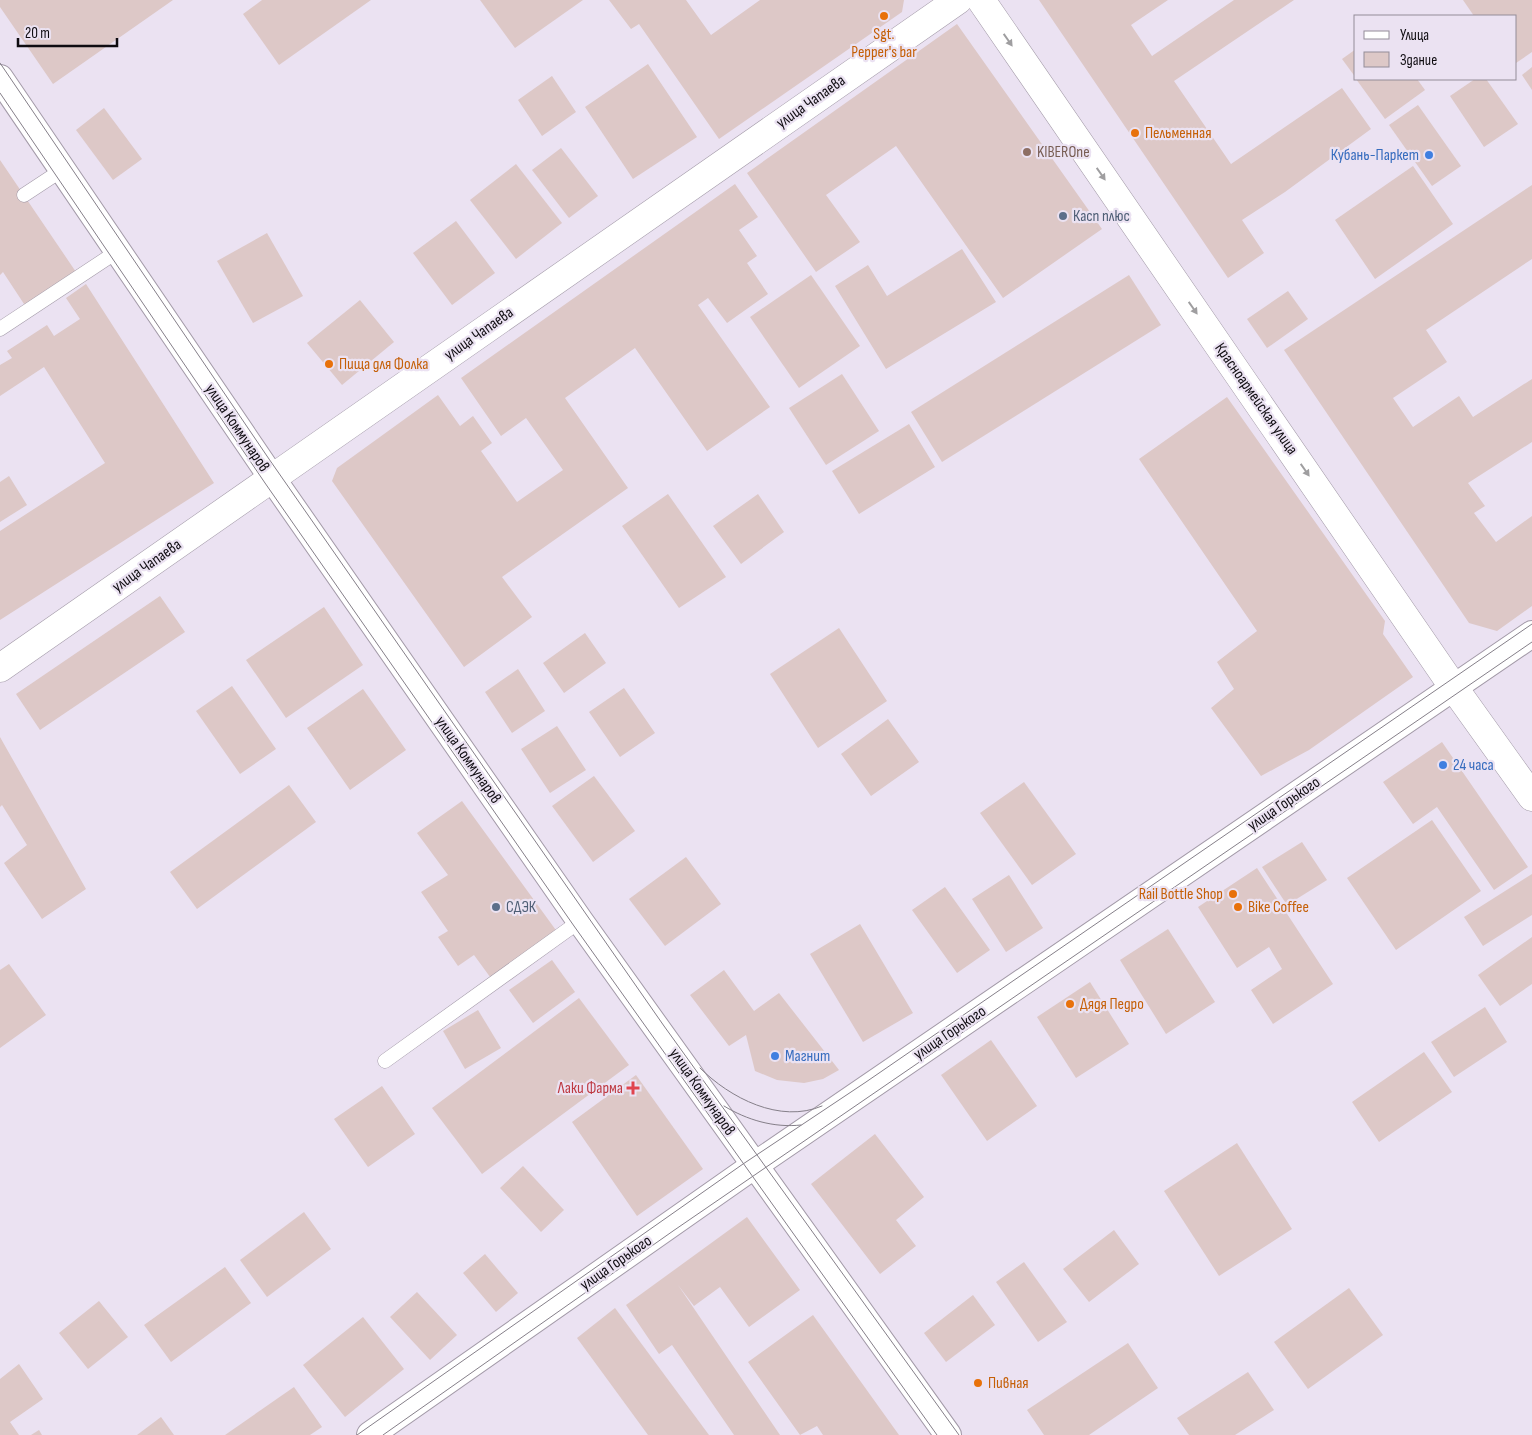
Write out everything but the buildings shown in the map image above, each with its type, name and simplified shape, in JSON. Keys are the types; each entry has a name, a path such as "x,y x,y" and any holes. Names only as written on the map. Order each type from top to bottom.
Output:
{"street":[{"name":"улица Чапаева","path":"0,668 958,0"},
{"name":"Красноармейская улица","path":"981,0 1454,688 1532,797"},
{"name":"улица Коммунаров","path":"0,78 272,478 580,921 948,1435"},
{"name":"улица Горького","path":"370,1435 755,1165 1532,634"}],"lane":[{"path":"24,195 62,170"},
{"path":"0,329 118,252"},
{"path":"385,1061 487,990 580,921"}],"tram line":[{"path":"0,63 269,459 664,1026 959,1435"},
{"path":"0,93 265,483 574,926 937,1435"},
{"path":"357,1435 743,1164 866,1082 1532,624"},
{"path":"383,1435 673,1231 1532,642"},
{"path":"700,1068 726,1089 756,1105 789,1112 806,1111 822,1106"},
{"path":"724,1106 761,1122 791,1126 801,1125"}],"place":[{"name":"Sgt. Pepper's bar","path":"884,16"},
{"name":"Пельменная","path":"1135,133"},
{"name":"KIBEROne","path":"1027,152"},
{"name":"Кубань-Паркет","path":"1429,155"},
{"name":"Касп плюс","path":"1063,216"},
{"name":"Пища для Фолка","path":"329,364"},
{"name":"24 часа","path":"1443,765"},
{"name":"Rail Bottle Shop","path":"1233,894"},
{"name":"СДЭК","path":"496,907"},
{"name":"Bike Coffee","path":"1238,907"},
{"name":"Дядя Педро","path":"1070,1004"},
{"name":"Магнит","path":"775,1056"},
{"name":"Лаки Фарма","path":"633,1088"},
{"name":"Пивная","path":"978,1383"}]}
